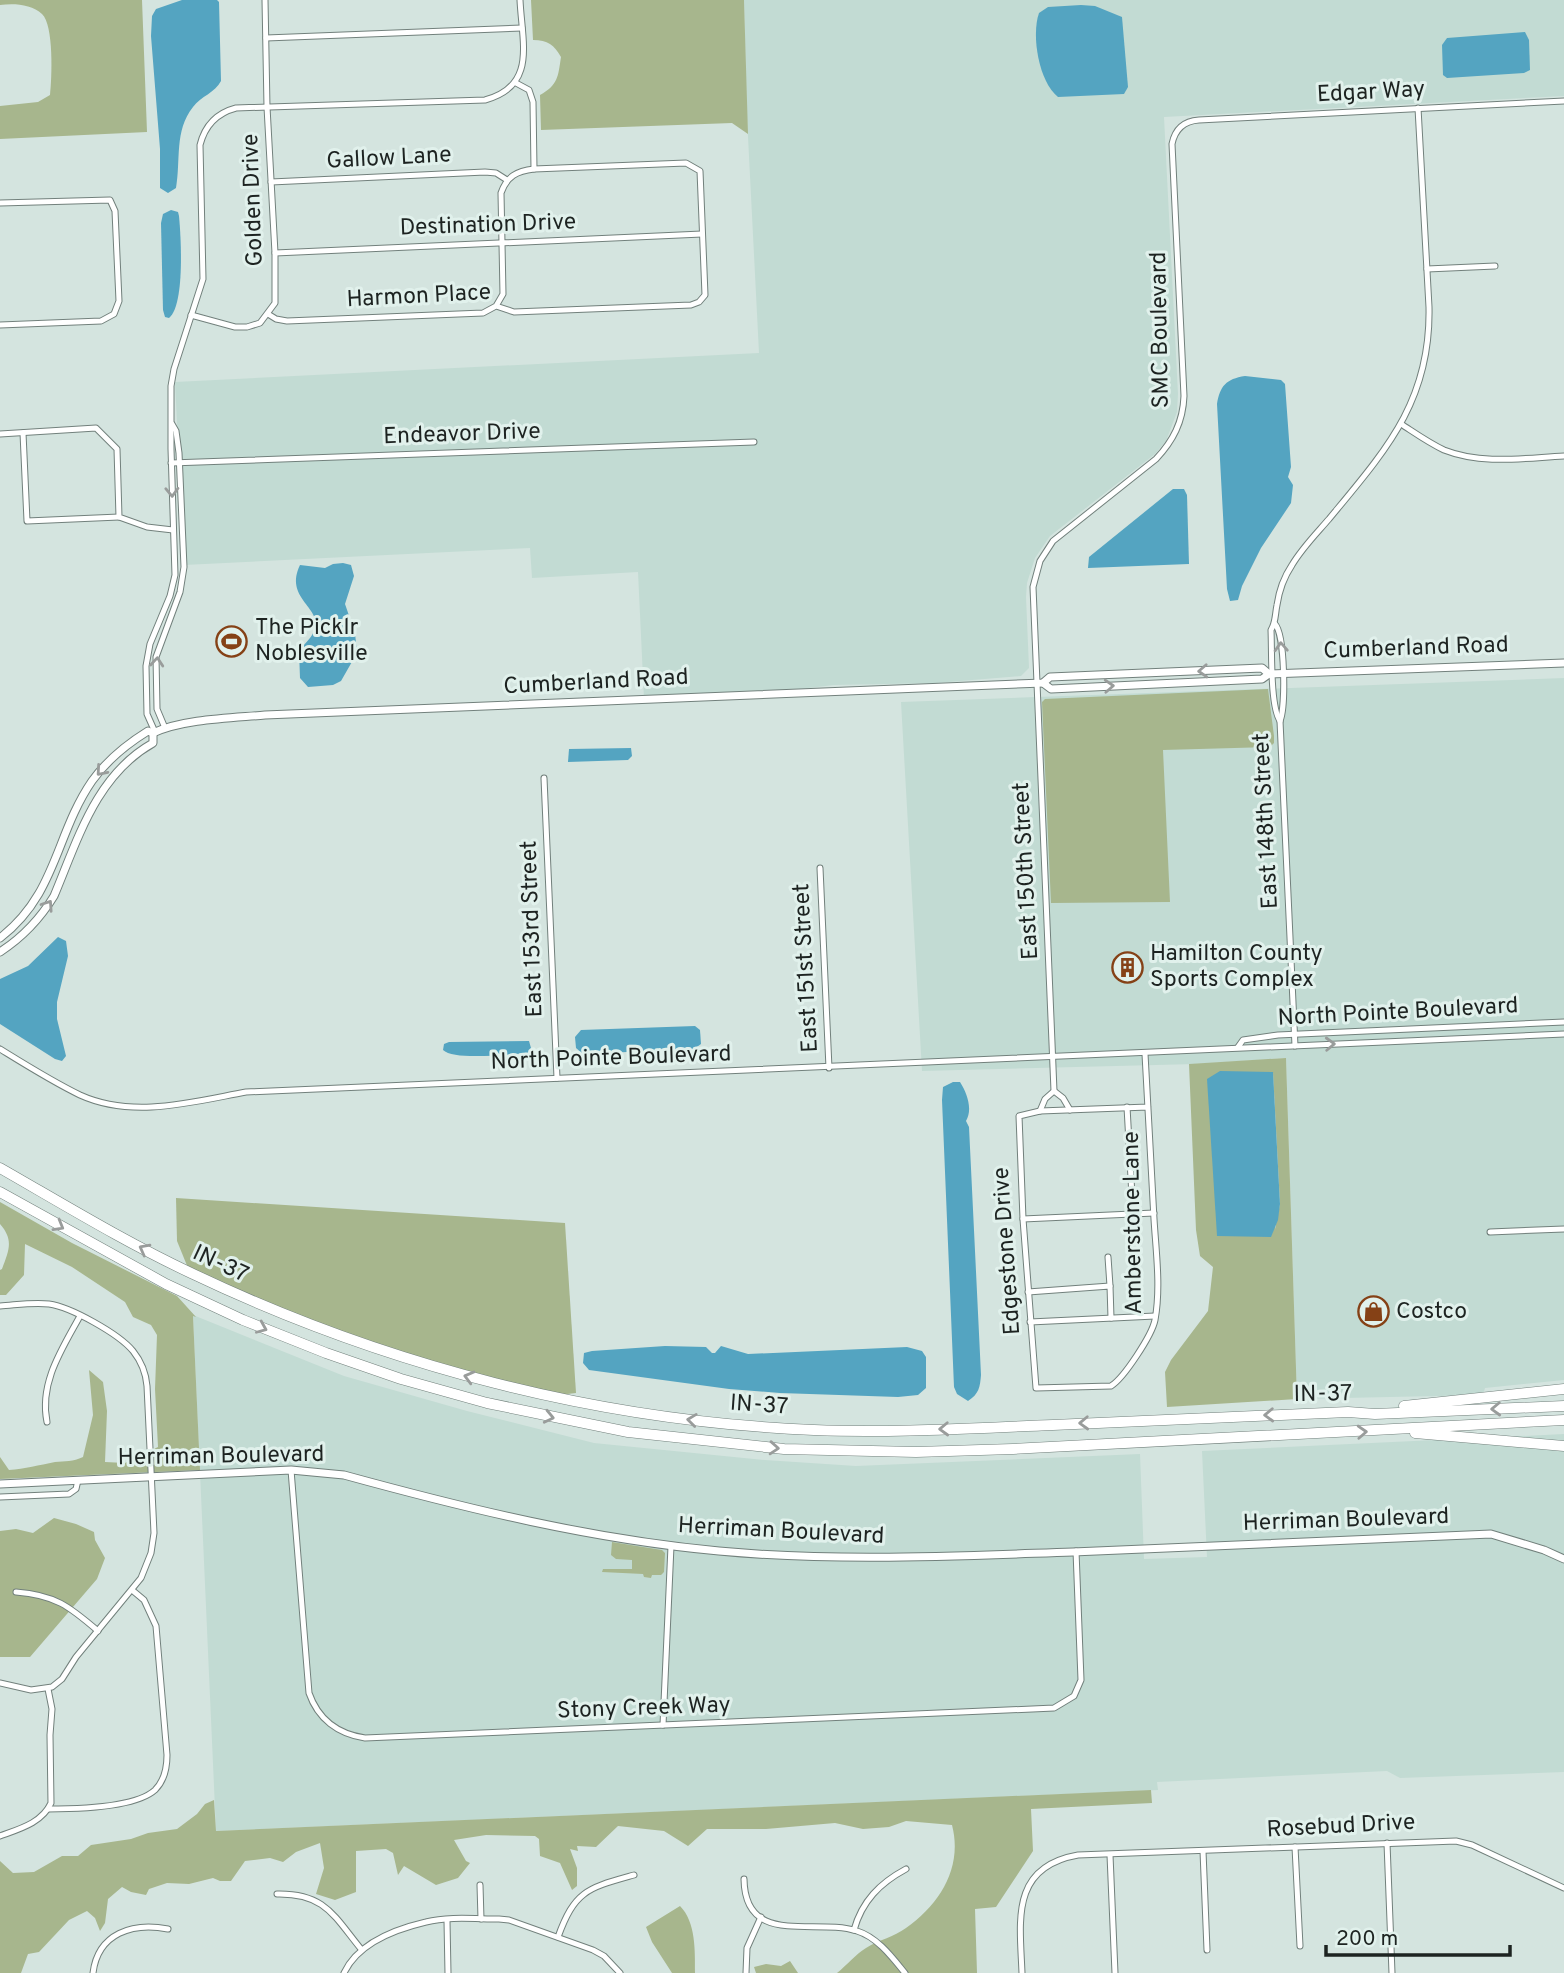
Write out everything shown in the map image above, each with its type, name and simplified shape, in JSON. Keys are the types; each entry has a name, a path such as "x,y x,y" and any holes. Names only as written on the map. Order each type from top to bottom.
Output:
{"highway":[{"name":"IN-37","path":"0,1168 148,1252 281,1313 370,1346 449,1371 524,1391 601,1406 733,1424 875,1431 1564,1406"},
{"name":"IN-37","path":"0,1192 166,1284 243,1320 326,1353 401,1379 486,1403 628,1432 784,1449 894,1452 1393,1431 1419,1427 1564,1420"},
{"path":"1349,1412 1564,1389"},
{"path":"1393,1431 1564,1446"}],"street":[{"name":"Golden Drive","path":"265,0 267,107 275,253 275,303 268,314"},
{"path":"154,733 147,714 146,666 150,643 174,583 170,431 172,378 203,279 200,145 204,131 225,111 236,108 485,100 499,96 516,83 523,70 520,0"},
{"path":"266,37 522,28"},
{"path":"516,83 529,90 533,102 534,169"},
{"name":"Edgar Way","path":"1181,126 1199,120 1564,101"},
{"name":"East 148th Street","path":"1295,1046 1280,721 1275,708 1271,673 1271,630 1275,624 1280,591 1293,563 1359,482 1401,424 1415,398 1427,353 1430,320 1418,108"},
{"name":"SMC Boulevard","path":"1040,683 1033,594 1040,561 1058,536 1156,459 1174,436 1182,415 1184,396 1172,144 1181,126"},
{"path":"496,306 504,288 500,193 507,180 516,173 534,169 685,163 700,170 702,234"},
{"name":"Gallow Lane","path":"271,182 485,172 496,173 507,180"},
{"path":"0,203 110,200 115,211 118,306 107,320 0,325"},
{"name":"Destination Drive","path":"275,253 702,234"},
{"name":"Harmon Place","path":"268,314 288,321 483,313 496,306 514,312 691,305 699,302 705,295 702,234"},
{"path":"1427,269 1495,266"},
{"path":"191,315 235,327 260,323 268,314"},
{"path":"165,728 157,709 158,649 182,583 184,567 180,463 176,431 172,424"},
{"path":"1401,424 1441,449 1472,458 1502,460 1564,456"},
{"path":"0,434 96,428 117,449 120,517"},
{"path":"23,433 27,521 120,517 147,527 173,530"},
{"name":"Endeavor Drive","path":"171,463 754,442"},
{"name":"East 148th Street","path":"1275,624 1280,629 1283,673 1283,711 1280,721"},
{"name":"Cumberland Road","path":"0,938 19,922 44,886 78,805 92,781 127,746 148,731 154,733 165,728 203,721 265,715 1040,683 1050,677 1235,669 1262,668 1271,673 1283,673 1564,663"},
{"name":"East 150th Street","path":"1040,683 1054,1091"},
{"name":"Cumberland Road","path":"0,952 31,928 47,908 99,796 121,767 153,743 154,733"},
{"name":"East 153rd Street","path":"544,778 557,1078"},
{"name":"East 151st Street","path":"820,868 829,1068"},
{"name":"North Pointe Boulevard","path":"1238,1047 1243,1040 1294,1034 1564,1022"},
{"name":"North Pointe Boulevard","path":"0,1049 82,1096 109,1104 144,1108 246,1092 1564,1034"},
{"name":"Amberstone Lane","path":"1036,1388 1105,1386 1115,1383 1151,1333 1155,1316 1157,1276 1145,1054"},
{"path":"1070,1110 1063,1098 1054,1091 1045,1099 1040,1111 1070,1110 1127,1107 1148,1107"},
{"name":"Amberstone Lane","path":"1127,1107 1133,1214"},
{"name":"Edgestone Drive","path":"1036,1388 1018,1121 1023,1113 1040,1111"},
{"path":"1023,1219 1154,1213"},
{"path":"1490,1232 1564,1228"},
{"path":"1108,1257 1111,1318"},
{"path":"1028,1292 1110,1286"},
{"path":"0,1306 46,1303 61,1307 127,1345 141,1365 147,1386 153,1542 146,1567 132,1590 62,1679 48,1689 31,1690 0,1683"},
{"path":"47,1422 44,1400 50,1375 80,1316"},
{"path":"1030,1322 1155,1316"},
{"name":"Herriman Boulevard","path":"0,1484 291,1470 344,1475 494,1515 575,1531 671,1546 853,1558 1076,1552 1491,1534 1564,1559"},
{"name":"Stony Creek Way","path":"291,1470 308,1686 324,1719 337,1729 365,1738 1059,1706 1074,1696 1081,1680 1076,1552"},
{"path":"0,1497 69,1494 76,1489 78,1480"},
{"path":"663,1725 671,1546"},
{"path":"48,1809 70,1809 135,1800 155,1790 164,1775 167,1755 156,1626 144,1600 132,1590"},
{"path":"16,1592 52,1598 71,1608 98,1631"},
{"path":"0,1836 37,1821 48,1809 52,1798 52,1709 48,1689"},
{"name":"Rosebud Drive","path":"1022,1973 1019,1913 1023,1899 1036,1877 1050,1864 1067,1857 1436,1840 1464,1842 1564,1888"},
{"path":"1387,1843 1392,1973"},
{"path":"1295,1847 1300,1947"},
{"path":"1203,1851 1206,1950"},
{"path":"1110,1855 1115,1973"},
{"path":"854,1930 860,1912 871,1896 906,1869"},
{"path":"558,1937 568,1912 582,1894 601,1884 634,1875"},
{"path":"744,1879 749,1906 761,1917 776,1925 790,1927 835,1926 854,1930 878,1943 905,1973"},
{"path":"480,1885 481,1919"},
{"path":"278,1894 299,1894 317,1900 331,1912 361,1949"},
{"path":"746,1973 747,1948 761,1917"},
{"path":"344,1973 361,1949 426,1922 481,1919 509,1920 558,1937 604,1956 620,1973"},
{"path":"447,1920 448,1973"},
{"path":"93,1973 97,1957 119,1933 141,1926 168,1928"}],"shaded area":[{"path":"744,0 1564,0 1564,96 1164,117 1177,412 1166,441 1155,454 1050,536 1035,558 1027,583 1026,597 1029,668 1021,676 936,683 834,685 774,692 644,699 638,572 532,578 530,548 184,565 175,382 759,353"},
{"path":"1564,678 1564,1380 1485,1388 1483,1395 1297,1399 1286,1058 1196,1064 922,1071 901,702"},
{"path":"193,1315 344,1376 594,1443 856,1466 1140,1454 1144,1559 1207,1557 1202,1451 1564,1434 1564,1772 1400,1778 1387,1771 1157,1782 1158,1790 216,1831"}],"green space":[{"path":"0,0 142,0 147,132 0,139 0,106 38,102 50,95 52,65 49,29 42,14 22,5 0,5"},
{"path":"531,0 744,0 748,134 732,123 541,130 540,95 556,80 561,57 550,44 533,40"},
{"path":"1268,689 1274,736 1274,743 1270,747 1163,750 1170,902 1051,903 1042,702 1045,699"},
{"path":"1286,1058 1297,1399 1167,1407 1165,1372 1208,1311 1213,1267 1200,1256 1196,1230 1189,1064","holes":["1273,1072 1280,1204 1275,1229"]},
{"path":"176,1198 565,1223 576,1393 550,1396 359,1343 190,1273 177,1241"},
{"path":"0,1202 72,1243 177,1296 196,1317 193,1316 200,1470 0,1479 0,1457 9,1470 83,1457 93,1415 89,1370 103,1382 107,1411 105,1462 125,1463 158,1447 155,1389 157,1335 151,1325 133,1317 125,1302 72,1267 25,1244 24,1275 6,1295 0,1295 0,1270 8,1251 9,1240 0,1224"},
{"path":"54,1518 94,1532 95,1540 105,1558 97,1579 30,1657 0,1657 0,1531 16,1529 33,1533"},
{"path":"612,1542 662,1550 665,1553 664,1572 661,1575 652,1575 651,1578 644,1577 643,1574 602,1572 603,1569 632,1569 632,1560 616,1559 611,1555"},
{"path":"1151,1790 1152,1803 1031,1809 1033,1851 996,1907 975,1909 977,1973 837,1973 862,1950 901,1931 918,1918 929,1908 946,1883 954,1855 952,1825 906,1821 889,1827 863,1829 835,1823 766,1829 707,1829 688,1846 664,1831 618,1826 596,1847 577,1846 578,1851 570,1849 577,1868 577,1886 572,1890 560,1863 540,1856 539,1839 535,1836 486,1835 454,1840 466,1861 470,1863 458,1878 436,1885 404,1866 398,1875 393,1853 386,1849 356,1851 356,1892 335,1900 316,1894 324,1868 320,1843 296,1852 283,1862 270,1858 245,1861 231,1881 213,1878 189,1884 167,1883 149,1889 146,1895 122,1887 108,1899 105,1923 100,1931 95,1918 87,1911 69,1920 39,1952 28,1954 21,1973 0,1973 0,1861 13,1873 34,1872 62,1856 78,1856 91,1845 177,1829 197,1814 205,1804 214,1800 216,1831"},
{"path":"680,1906 692,1928 695,1973 672,1973 652,1942 646,1927"},
{"path":"790,1961 798,1973 756,1973 754,1967 766,1964 781,1966"}],"water":[{"path":"182,0 219,2 221,81 196,103 187,116 181,136 176,188 168,193 160,188 152,16 156,9"},
{"path":"1095,6 1122,17 1128,87 1124,94 1058,97 1046,81 1036,46 1039,13 1048,7"},
{"path":"1525,32 1529,40 1530,70 1524,73 1447,78 1443,75 1442,45 1447,38"},
{"path":"171,210 178,212 179,216 181,270 178,300 169,318 165,317 163,310 161,223 163,214"},
{"path":"1245,376 1281,380 1285,384 1291,467 1288,477 1293,485 1291,503 1261,548 1238,600 1230,601 1227,589 1217,404 1225,384"},
{"path":"1173,489 1184,489 1187,495 1189,564 1088,568 1089,557"},
{"path":"343,563 351,565 354,576 345,604 355,633 357,653 341,681 333,685 308,687 300,678 299,651 312,634 315,621 299,594 296,576 300,565 325,568"},
{"path":"631,748 632,756 628,760 568,762 569,749"},
{"path":"58,937 66,941 68,956 57,1002 57,1019 66,1056 62,1061 0,1024 0,979 28,966"},
{"path":"695,1026 700,1030 701,1044 694,1049 583,1054 576,1048 575,1037 581,1030"},
{"path":"529,1041 531,1048 528,1053 470,1056 443,1050 444,1044 449,1042"},
{"path":"1220,1071 1273,1072 1280,1204 1278,1220 1271,1237 1217,1236 1207,1079"},
{"path":"960,1082 969,1106 966,1121 969,1127 981,1375 975,1396 968,1401 957,1394 954,1387 942,1100 943,1087"},
{"path":"665,1346 706,1347 715,1353 721,1346 748,1354 907,1347 922,1351 926,1357 926,1388 918,1395 898,1397 780,1393 729,1389 589,1370 583,1363 584,1353 592,1351"}],"place":[{"name":"The Picklr Noblesville","path":"232,641"},
{"name":"Hamilton County Sports Complex","path":"1127,967"},
{"name":"Costco","path":"1373,1312"}]}
